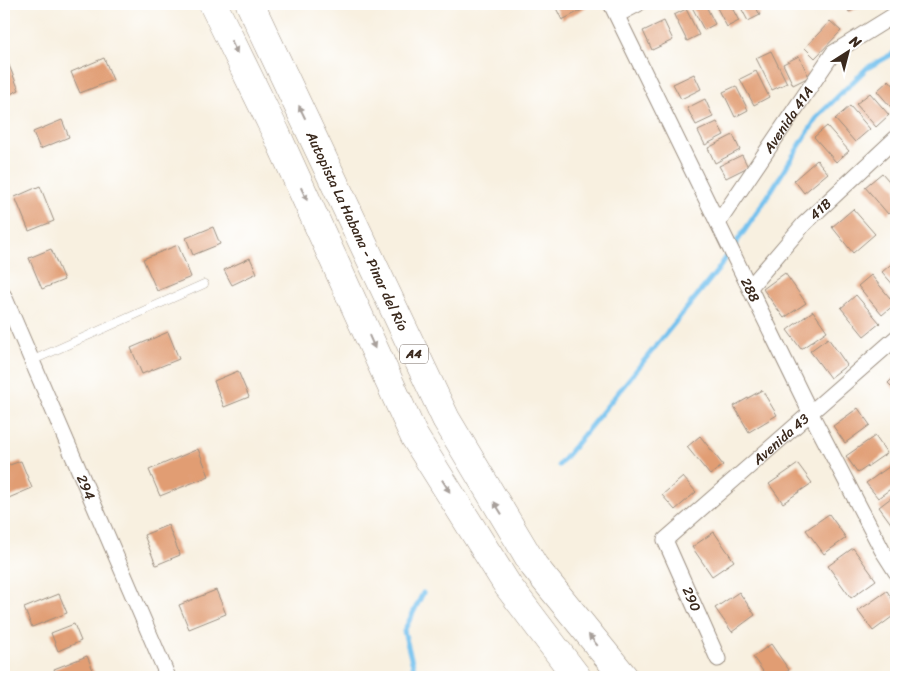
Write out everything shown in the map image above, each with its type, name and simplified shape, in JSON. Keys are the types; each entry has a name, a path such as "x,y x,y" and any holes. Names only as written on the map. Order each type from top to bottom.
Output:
{"highway":[{"name":"A4","path":"213,4 276,133 414,436 508,586 577,677"},
{"name":"Autopista La Habana - Pinar del Río","path":"250,4 446,419 534,566 624,677"}],"street":[{"path":"614,9 638,4"},
{"name":"288","path":"614,9 811,414 895,566"},
{"name":"Avenida 41A","path":"718,223 833,53 896,14"},
{"name":"41B","path":"750,287 804,224 896,138"},
{"name":"294","path":"4,296 168,677"},
{"name":"Avenida 43","path":"665,540 896,338"},
{"name":"290","path":"665,540 718,659"}],"lane":[{"path":"31,362 204,284"}],"building":[{"path":"554,4 584,4 586,8 562,20"},
{"path":"698,4 705,4 715,24 704,30 692,7"},
{"path":"715,4 730,4 739,21 727,27"},
{"path":"739,4 754,4 760,15 748,21"},
{"path":"845,4 865,4 849,12"},
{"path":"686,9 699,35 687,41 674,15"},
{"path":"664,21 673,40 652,50 643,31"},
{"path":"830,21 841,31 815,58 805,48"},
{"path":"771,51 787,83 772,90 756,58"},
{"path":"4,53 19,90 4,97"},
{"path":"799,56 809,77 793,85 783,64"},
{"path":"104,58 113,80 80,93 71,72"},
{"path":"756,71 769,97 754,105 740,79"},
{"path":"694,74 701,89 681,99 673,84"},
{"path":"889,80 896,88 896,113 877,91"},
{"path":"736,86 748,110 735,117 723,92"},
{"path":"870,93 889,115 876,127 856,104"},
{"path":"705,99 713,117 696,125 687,108"},
{"path":"850,106 870,129 855,142 835,119"},
{"path":"62,120 69,137 40,149 33,132"},
{"path":"717,122 724,135 705,145 698,131"},
{"path":"827,126 849,151 836,162 814,137"},
{"path":"733,135 740,150 715,163 708,148"},
{"path":"742,155 748,167 726,178 719,166"},
{"path":"817,160 828,173 804,193 794,180"},
{"path":"882,173 896,189 896,207 888,214 865,187"},
{"path":"40,186 54,221 29,231 15,197"},
{"path":"853,209 875,234 853,253 832,227"},
{"path":"213,227 220,244 193,255 186,238"},
{"path":"178,245 191,277 157,291 143,259"},
{"path":"51,249 64,280 42,289 29,258"},
{"path":"250,258 257,273 232,285 224,270"},
{"path":"896,260 896,288 882,272"},
{"path":"785,273 806,303 784,318 763,289"},
{"path":"871,275 895,304 882,315 858,286"},
{"path":"856,295 880,323 864,336 841,308"},
{"path":"813,311 827,331 801,349 787,330"},
{"path":"168,332 179,359 142,374 131,348"},
{"path":"828,338 847,365 830,378 810,351"},
{"path":"238,371 249,397 224,407 214,381"},
{"path":"896,375 896,391 888,383"},
{"path":"762,390 777,415 749,432 734,406"},
{"path":"858,408 870,425 845,443 833,426"},
{"path":"700,436 723,465 710,475 687,447"},
{"path":"875,436 887,453 858,473 846,456"},
{"path":"198,449 209,476 160,496 149,470"},
{"path":"21,461 32,488 4,500 4,467"},
{"path":"896,462 896,485 878,498 866,483"},
{"path":"798,464 812,483 783,503 769,484"},
{"path":"683,477 696,492 675,510 662,495"},
{"path":"896,494 896,528 895,529 879,507"},
{"path":"829,514 846,538 824,554 806,530"},
{"path":"168,525 180,555 156,565 144,535"},
{"path":"714,532 734,561 712,576 692,547"},
{"path":"853,548 876,580 851,598 828,566"},
{"path":"216,590 226,614 189,629 179,605"},
{"path":"887,591 896,605 896,614 873,631 858,611"},
{"path":"739,592 755,615 732,632 715,608"},
{"path":"59,594 67,613 32,627 24,608"},
{"path":"74,624 81,641 58,651 51,633"},
{"path":"771,644 789,670 780,677 767,677 753,657"},
{"path":"87,656 96,677 57,677 54,669"}],"waterway":[{"path":"559,465 717,271 766,199 818,116 867,68 896,52"},
{"path":"416,677 404,631 423,593"}]}
